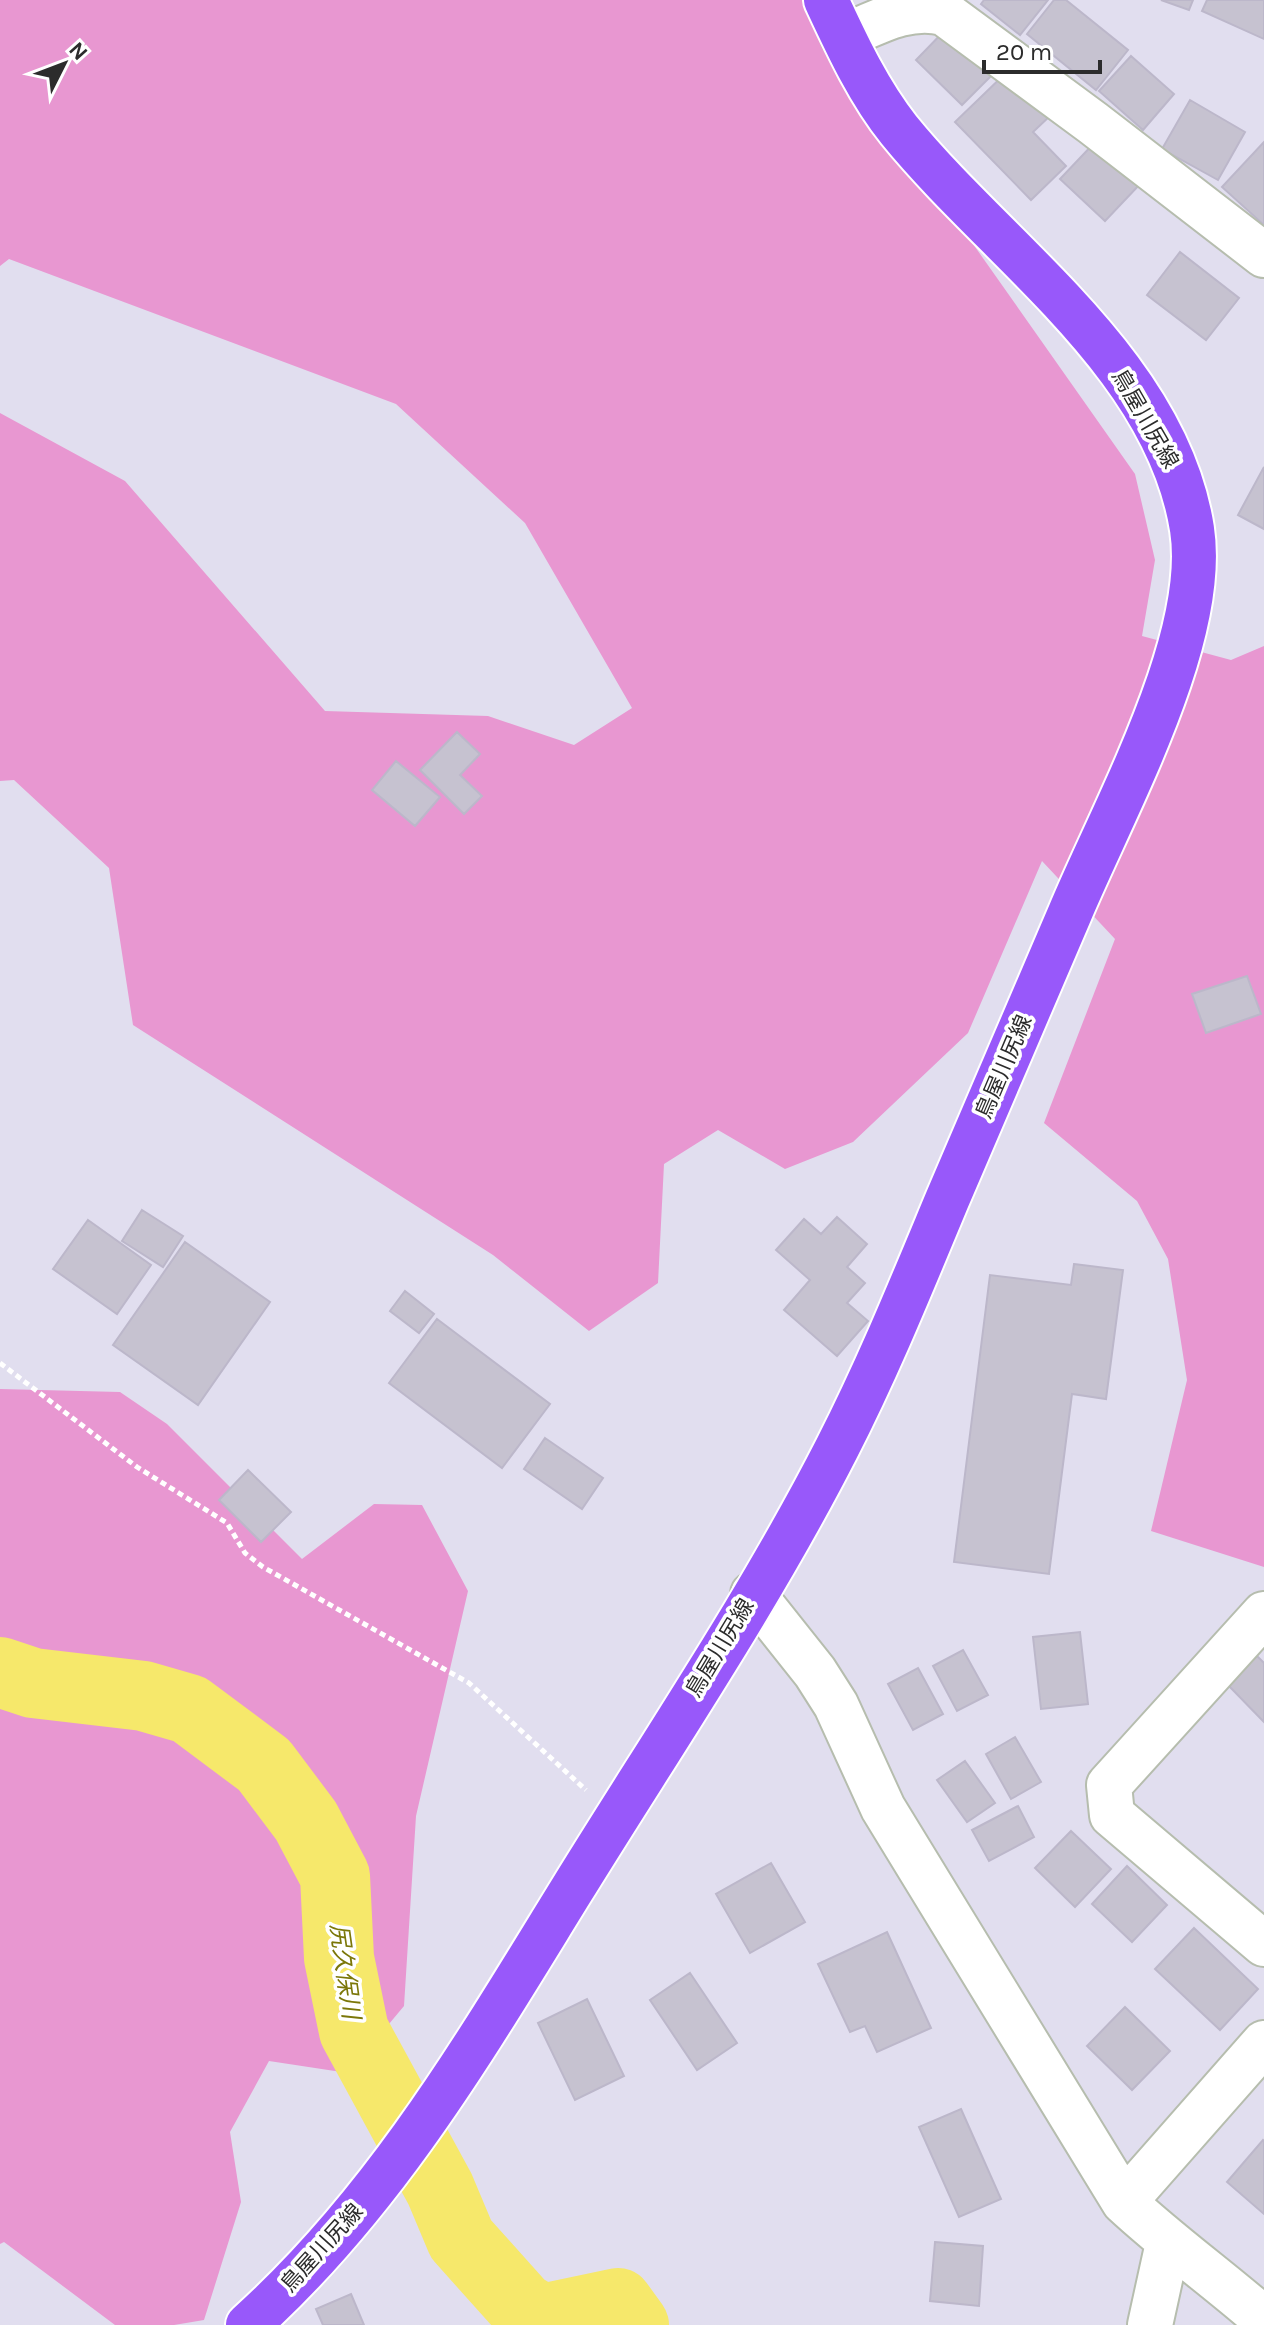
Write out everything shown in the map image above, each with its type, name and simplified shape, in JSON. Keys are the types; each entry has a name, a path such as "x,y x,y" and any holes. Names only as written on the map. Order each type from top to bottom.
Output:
{"main road":[{"name":"鳥屋川尻線","path":"250,2325 316,2257 403,2154 476,2045 816,1489 885,1345 1171,674 1187,625 1194,570 1192,530 1183,490 1158,433 1129,386 1056,296 896,125 873,94 834,18"}],"street":[{"path":"834,18 923,8 944,13 1264,255"},
{"path":"753,1594 815,1672 836,1705 883,1808 1124,2202 1168,2243 1201,2264 1264,2319"},
{"path":"1264,1614 1109,1785 1112,1815 1264,1944"},
{"path":"1124,2202 1264,2043"},
{"path":"1150,2325 1168,2243"}],"path":[{"path":"0,1363 137,1467 227,1523 245,1553 263,1567 469,1683 616,1817"}],"shaded area":[{"path":"0,0 845,0 816,21 1135,474 1155,560 1142,636 1231,660 1264,646 1264,1567 1151,1531 1187,1380 1168,1259 1137,1201 1044,1123 1115,939 1042,861 968,1033 853,1142 785,1169 718,1130 664,1164 658,1283 589,1331 493,1255 133,1025 109,868 14,780 0,781 0,413 125,481 325,711 488,716 574,745 632,708 525,523 396,404 9,259 0,266"},
{"path":"0,1389 120,1392 167,1424 302,1559 374,1504 422,1505 468,1591 416,1816 404,2006 348,2073 269,2061 230,2132 241,2202 204,2320 174,2325 115,2325 4,2242 0,2244"}],"building":[{"path":"984,0 1048,0 1020,35 981,4"},
{"path":"1054,0 1066,0 1128,50 1096,90 1027,34"},
{"path":"1161,0 1193,0 1189,10"},
{"path":"1207,0 1264,0 1264,39 1202,11"},
{"path":"951,24 998,69 962,105 916,60"},
{"path":"1131,56 1174,94 1143,130 1099,91"},
{"path":"1009,70 1052,114 1033,132 1066,166 1031,200 955,122"},
{"path":"1190,100 1245,132 1218,180 1162,149"},
{"path":"1098,139 1142,182 1105,221 1060,179"},
{"path":"1264,142 1264,225 1222,187"},
{"path":"1180,252 1239,298 1206,340 1147,295"},
{"path":"1264,467 1264,529 1238,515"},
{"path":"457,732 480,754 460,775 482,796 464,814 420,770"},
{"path":"396,761 440,797 415,826 372,790"},
{"path":"1247,976 1261,1014 1206,1033 1192,994"},
{"path":"142,1210 183,1236 163,1267 122,1241"},
{"path":"837,1217 867,1244 847,1267 865,1283 847,1303 868,1321 837,1356 784,1310 810,1280 776,1250 804,1219 821,1234"},
{"path":"88,1220 151,1265 117,1314 53,1269"},
{"path":"185,1242 270,1302 198,1405 113,1345"},
{"path":"1074,1264 1123,1270 1106,1399 1072,1394 1049,1574 954,1562 990,1275 1071,1285"},
{"path":"405,1291 434,1314 419,1333 390,1311"},
{"path":"437,1319 550,1404 502,1468 389,1383"},
{"path":"545,1438 603,1478 582,1509 524,1469"},
{"path":"248,1470 291,1512 261,1542 219,1500"},
{"path":"1080,1632 1088,1704 1041,1709 1033,1637"},
{"path":"963,1650 988,1695 957,1711 933,1666"},
{"path":"1257,1656 1264,1663 1264,1722 1227,1684"},
{"path":"918,1668 943,1714 913,1730 888,1684"},
{"path":"1015,1737 1041,1782 1011,1799 986,1754"},
{"path":"965,1761 995,1803 967,1822 937,1780"},
{"path":"1018,1806 1034,1837 989,1861 972,1830"},
{"path":"1071,1831 1111,1869 1075,1907 1035,1868"},
{"path":"771,1863 805,1922 750,1953 716,1894"},
{"path":"1127,1866 1167,1905 1132,1942 1092,1904"},
{"path":"1194,1928 1258,1989 1220,2030 1155,1969"},
{"path":"887,1932 931,2028 877,2052 865,2026 850,2032 818,1964"},
{"path":"690,1973 737,2043 697,2070 650,2000"},
{"path":"587,1999 624,2076 575,2100 538,2023"},
{"path":"1125,2007 1170,2051 1132,2090 1087,2046"},
{"path":"961,2109 1001,2199 959,2217 919,2127"},
{"path":"1264,2141 1264,2214 1227,2182"},
{"path":"935,2242 983,2246 979,2306 930,2301"},
{"path":"351,2294 364,2325 323,2325 316,2309"}],"waterway":[{"name":"尻久保川","path":"0,1672 33,1683 144,1696 189,1709 264,1765 306,1821 335,1876 339,1958 354,2031 440,2189 461,2239 522,2307 542,2319 618,2303 634,2325"}]}
